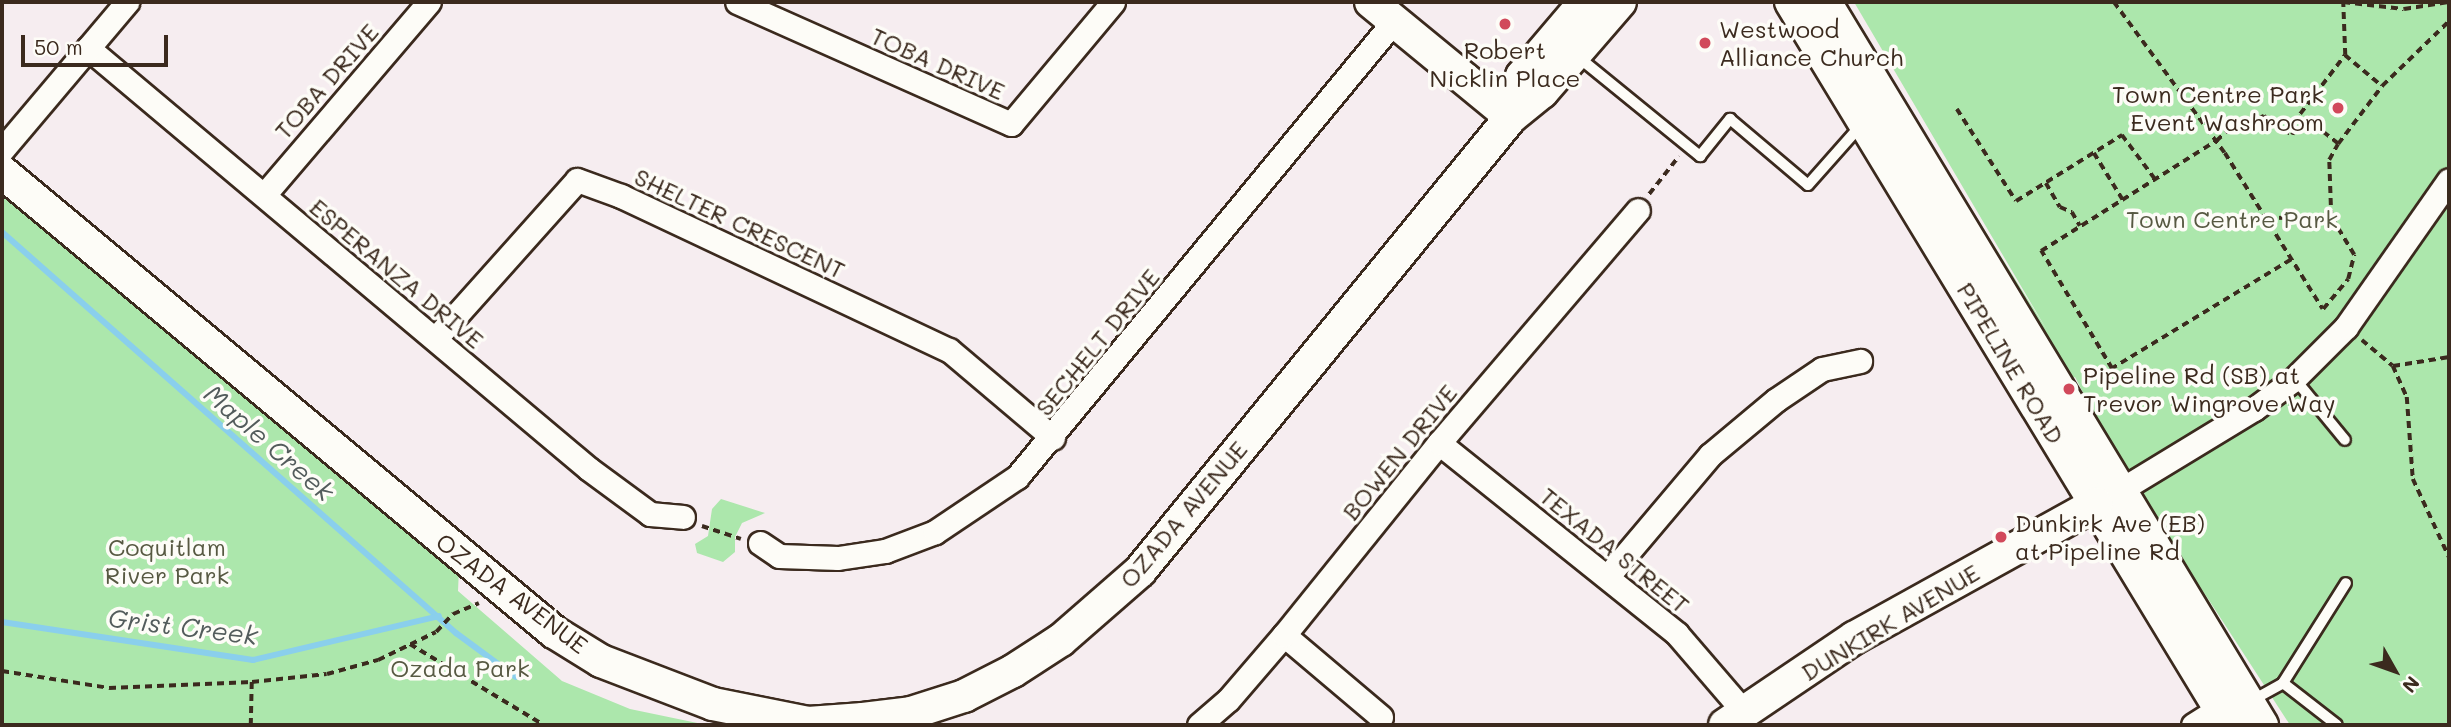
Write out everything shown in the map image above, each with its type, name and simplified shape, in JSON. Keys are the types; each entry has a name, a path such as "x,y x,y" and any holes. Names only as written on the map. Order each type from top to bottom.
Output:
{"street":[{"path":"2,150 127,2"},
{"name":"TOBA DRIVE","path":"264,195 429,2"},
{"name":"TOBA DRIVE","path":"737,2 1011,124 1113,2"},
{"name":"OZADA AVENUE","path":"1511,117 1522,76 1585,2"},
{"name":"OZADA AVENUE","path":"2,172 554,632 651,684 713,704 808,723 911,713 964,696 1033,659 1096,612 1140,571 1511,117 1542,92 1620,2"},
{"name":"PIPELINE ROAD","path":"1791,2 2108,497 2240,711"},
{"name":"PIPELINE ROAD","path":"1825,2 2108,497"},
{"path":"1382,11 1511,117"},
{"name":"SECHELT DRIVE","path":"760,543 779,556 838,558 885,551 935,532 1017,477 1052,438 1382,11"},
{"name":"ESPERANZA DRIVE","path":"88,48 435,339 650,514 682,517"},
{"name":"SHELTER CRESCENT","path":"435,339 578,180 621,196 949,350 1052,438"},
{"path":"2108,497 2254,409 2294,378 2346,327 2449,180"},
{"name":"BOWEN DRIVE","path":"1199,725 1228,700 1284,635 1439,443 1638,210"},
{"path":"1607,577 1710,455 1776,400 1822,369 1860,361"},
{"name":"TEXADA STREET","path":"1439,443 1677,634 1735,719"},
{"name":"DUNKIRK AVENUE","path":"1735,719 1854,638 2108,497"},
{"path":"1284,635 1381,717"},
{"path":"2193,725 2240,711"}],"lane":[{"path":"1575,54 1700,156 1730,119 1808,185 1865,121"},
{"path":"2294,378 2345,440"},
{"path":"2240,711 2283,683 2346,583"},
{"path":"2283,683 2337,725"}],"path":[{"path":"2114,2 2216,141 2323,309 2348,279 2354,255 2331,217 2329,160 2382,86 2449,22"},
{"path":"2291,260 2112,369 2041,251 2216,141 2235,124 2238,129 2264,116 2292,135 2300,114 2345,55 2342,2 2404,9 2448,2"},
{"path":"2345,55 2382,86"},
{"path":"1957,109 2016,201 2122,135 2155,179"},
{"path":"2300,114 2338,144"},
{"path":"1638,210 1687,145"},
{"path":"2094,153 2123,200"},
{"path":"2046,182 2060,207 2072,212 2080,226"},
{"path":"2266,219 2331,217"},
{"path":"2362,340 2393,366 2407,397 2413,479 2449,557"},
{"path":"2393,366 2449,357"},
{"path":"682,517 760,543"},
{"path":"2,671 109,688 252,682 327,674 378,660 410,645 436,632 453,614"},
{"path":"410,645 544,725"},
{"path":"251,725 252,682"}],"green space":[{"name":"Town Centre Park","path":"1854,2 2449,2 2449,725 2290,725 2203,591 2258,685 2248,687 2113,444 2086,411 2091,408 2075,377 2062,384 1875,69 1880,62 2048,332"},
{"name":"Coquitlam River Park","path":"2,192 459,569 458,591 562,681 630,709 707,725 2,725"},
{"path":"721,499 765,513 742,523 735,537 735,552 723,562 697,553 695,544 708,536 712,509"}],"waterway":[{"name":"Maple Creek","path":"2,232 456,633 516,677"},
{"name":"Grist Creek","path":"2,622 253,660 439,616"}],"place":[{"name":"Robert Nicklin Place","path":"1505,24"},
{"name":"Westwood Alliance Church","path":"1705,43"},
{"name":"Town Centre Park Event Washroom","path":"2338,108"},
{"name":"Pipeline Rd (SB) at Trevor Wingrove Way","path":"2069,389"},
{"name":"Dunkirk Ave (EB) at Pipeline Rd","path":"2001,537"}],"park label":[{"name":"Ozada Park","path":"460,668"}]}
